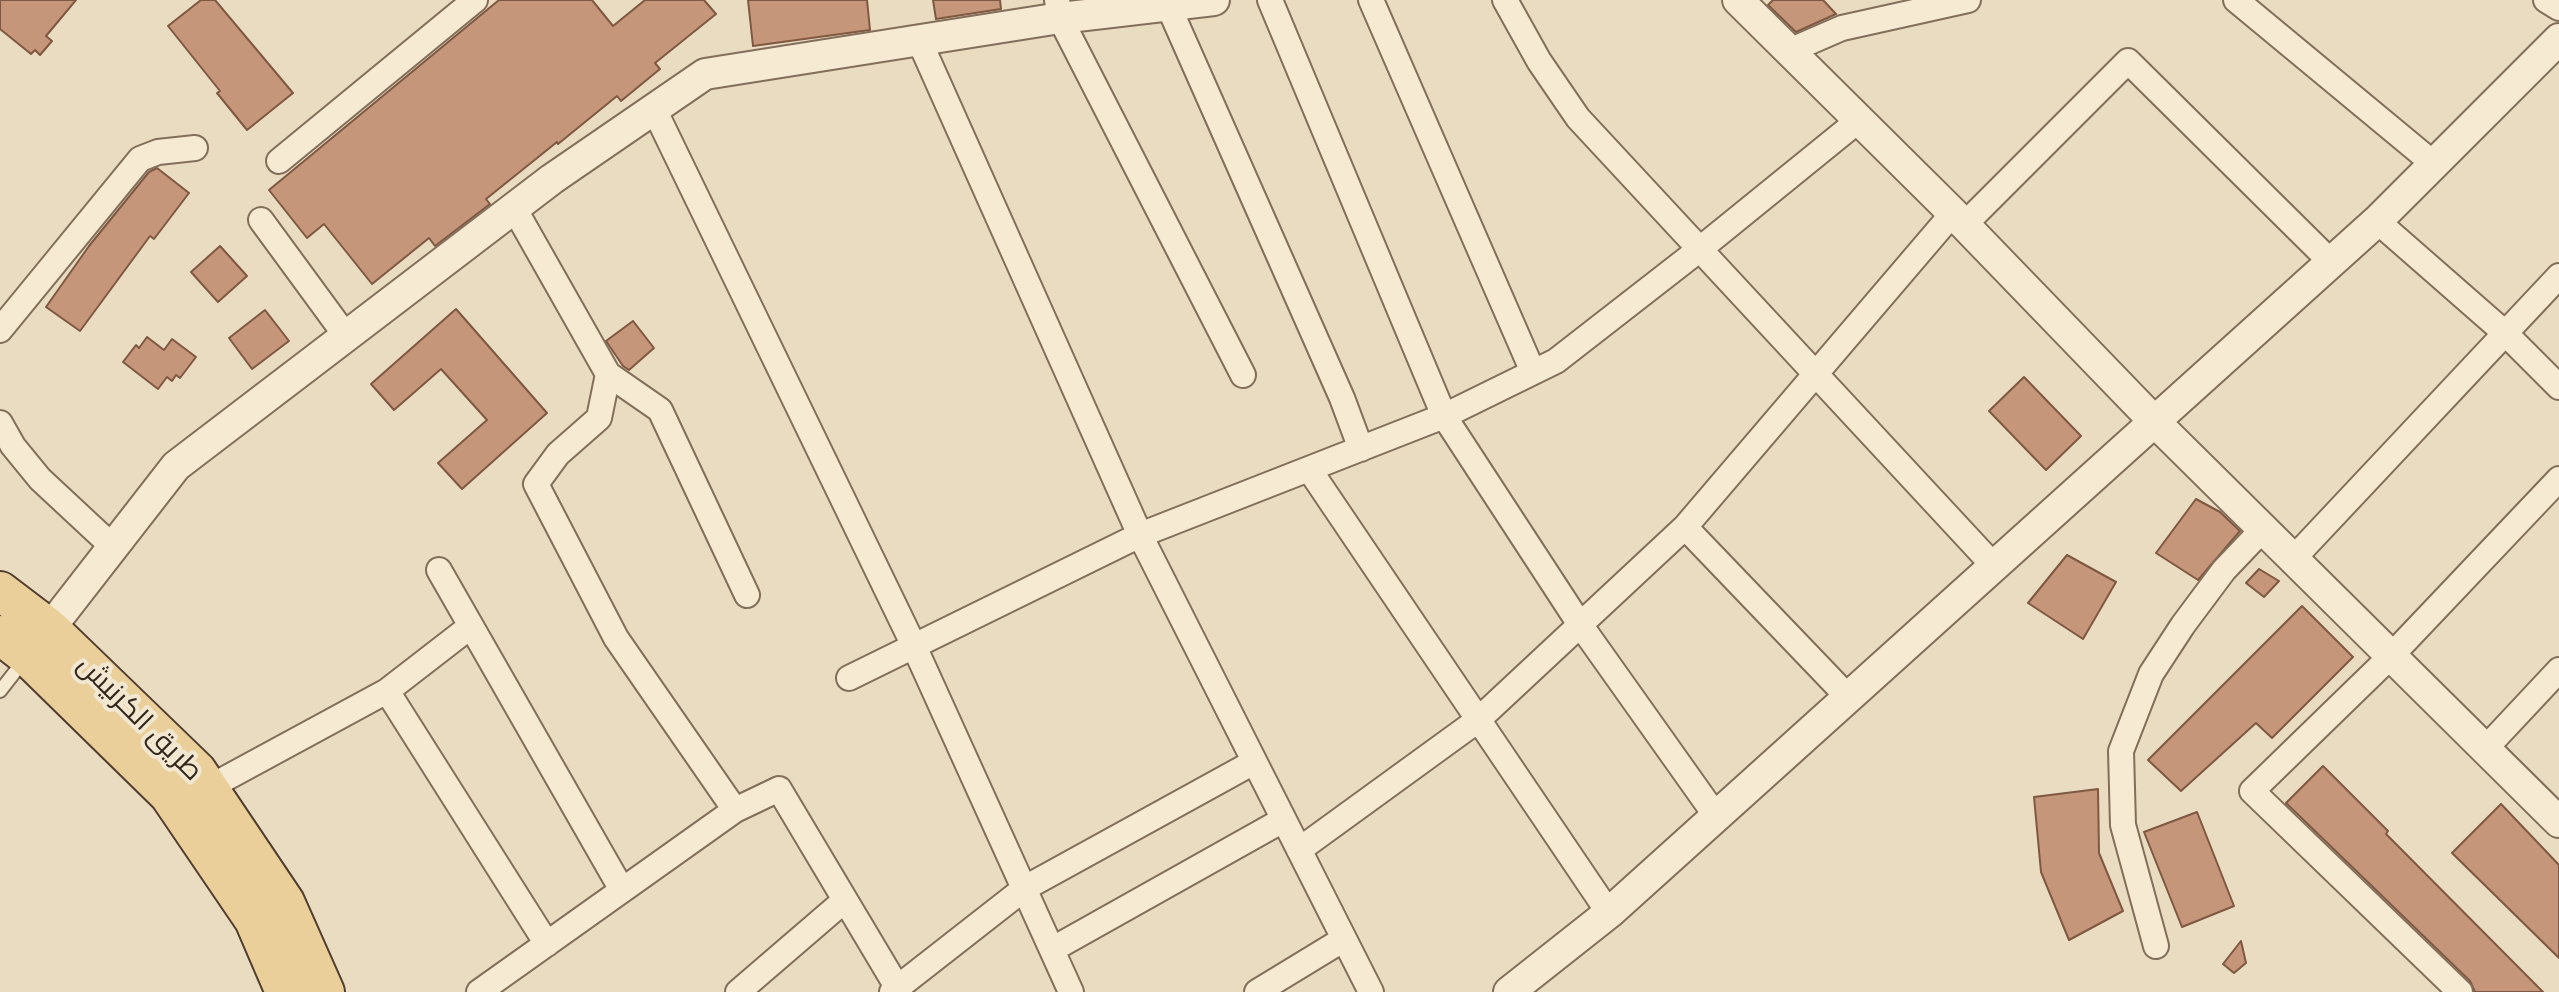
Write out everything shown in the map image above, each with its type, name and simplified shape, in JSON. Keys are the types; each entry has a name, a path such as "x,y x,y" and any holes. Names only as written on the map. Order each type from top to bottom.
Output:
{"main road":[{"name":"طريق الكرنيش","path":"0,591 26,640 169,795 254,920 285,992"},
{"name":"طريق الكرنيش","path":"26,640 197,771 285,902 325,992"}],"street":[{"path":"279,161 475,0"},
{"path":"26,640 113,547 176,466 514,208 705,74 919,40 1058,9 1214,0"},
{"path":"1270,0 1444,416 1579,623 1716,816"},
{"path":"1371,0 1533,372"},
{"path":"1505,0 1539,61 1578,118 1993,565"},
{"path":"1738,0 1958,219 2154,421 2559,822"},
{"path":"1789,51 1842,28 1968,0"},
{"path":"2546,0 2559,8"},
{"path":"2249,4 2434,164"},
{"path":"1168,5 1342,398 1361,449"},
{"path":"1058,9 1243,375"},
{"path":"1509,992 1609,913 2377,221 2559,39"},
{"path":"919,40 1140,535 1371,992"},
{"path":"1299,850 1478,720 1685,527 1815,374 1958,219 2128,61 2331,262"},
{"path":"654,109 914,646 1071,992"},
{"path":"849,678 1140,535 1444,416 1556,361 1859,120"},
{"path":"0,330 140,159 158,152 195,148"},
{"path":"514,208 608,374 660,410 747,595"},
{"path":"261,220 346,336"},
{"path":"2377,221 2505,333 2559,387"},
{"path":"2293,559 2559,276"},
{"path":"608,374 599,418 558,454 536,484 616,638 735,810"},
{"path":"0,423 13,446 40,479 113,547"},
{"path":"1309,469 1609,913"},
{"path":"2460,992 2252,791 2391,656 2559,479"},
{"path":"1685,527 1848,697"},
{"path":"2156,946 2123,825 2121,751 2151,674 2224,570 2263,529"},
{"path":"439,570 622,890"},
{"path":"208,788 387,691 471,626"},
{"path":"2485,749 2559,670"},
{"path":"387,691 547,944"},
{"path":"479,992 735,810 779,789 896,991 1025,888 1254,762"},
{"path":"1053,949 1283,820"},
{"path":"738,992 845,900"},
{"path":"1257,992 1344,939"}],"lane":[{"path":"0,691 26,640"}],"building":[{"path":"0,0 76,0 46,36 52,41 40,55 35,50 31,54 0,29"},
{"path":"201,0 215,0 293,93 247,130 168,26"},
{"path":"499,0 592,0 613,26 645,0 704,0 716,14 655,63 660,69 621,101 617,96 486,199 490,204 435,246 429,238 372,284 324,224 307,238 269,190"},
{"path":"748,0 867,0 870,30 753,46"},
{"path":"933,0 1000,0 1001,9 936,19"},
{"path":"1773,0 1823,0 1836,14 1796,32 1768,5"},
{"path":"157,168 189,193 154,239 150,236 80,331 46,307 89,246 149,172"},
{"path":"220,246 247,276 218,302 191,272"},
{"path":"456,309 547,413 462,489 438,463 487,420 441,369 394,410 371,384"},
{"path":"265,310 289,341 252,369 229,338"},
{"path":"633,321 654,348 629,370 606,341"},
{"path":"147,337 164,350 172,339 196,357 180,378 176,375 172,381 167,377 158,389 123,362"},
{"path":"2024,377 2081,436 2046,470 1989,411"},
{"path":"2196,499 2220,512 2240,531 2198,580 2156,553"},
{"path":"2067,555 2116,582 2083,639 2028,603"},
{"path":"2259,569 2279,581 2264,597 2246,583"},
{"path":"2302,606 2353,657 2272,738 2256,723 2181,791 2148,760"},
{"path":"2323,766 2543,992 2475,992 2470,981 2286,803"},
{"path":"2098,789 2099,853 2123,911 2069,940 2041,872 2034,797"},
{"path":"2501,804 2559,865 2559,958 2452,853"},
{"path":"2197,812 2234,906 2182,927 2144,832"},
{"path":"2241,941 2246,963 2234,973 2223,964"}]}
